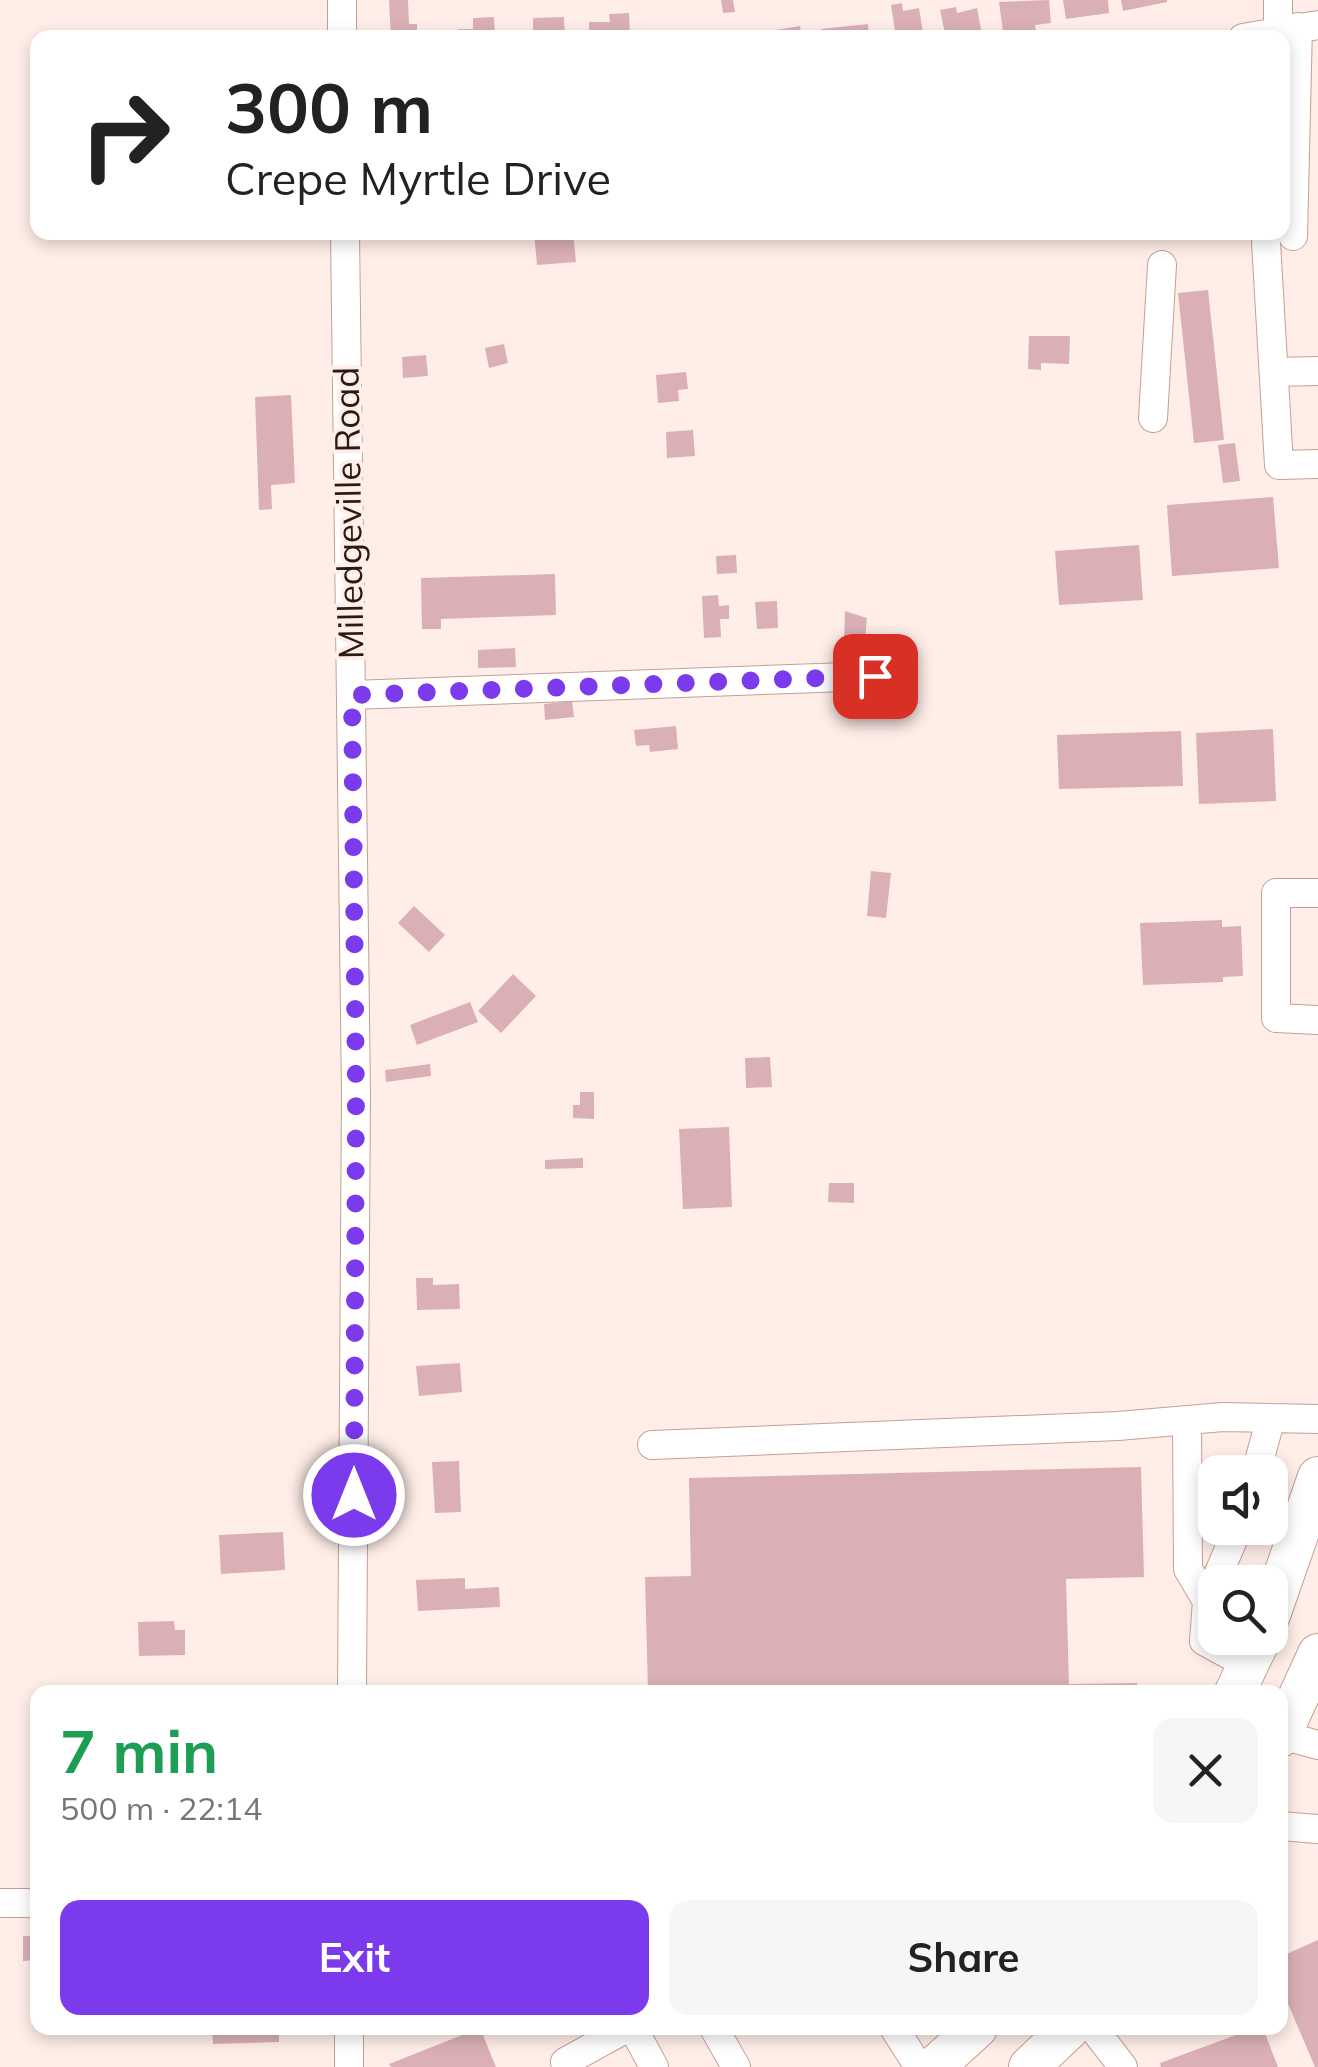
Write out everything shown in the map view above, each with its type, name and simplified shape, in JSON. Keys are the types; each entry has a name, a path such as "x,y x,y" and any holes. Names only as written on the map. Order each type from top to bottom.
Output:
{"highway":[{"path":"1287,1565 1318,1477"},
{"path":"1288,1719 1318,1654"},
{"path":"1029,2067 1063,2035"}],"street":[{"path":"342,0 342,30"},
{"path":"1278,0 1298,28 1290,117"},
{"name":"Milledgeville Road","path":"345,240 356,1094 352,1685"},
{"path":"1279,240 1274,372 1279,465 1318,464"},
{"path":"1153,418 1162,265"},
{"path":"1274,372 1318,371"},
{"path":"352,695 875,676"},
{"path":"1318,892 1276,893 1276,1018 1318,1020"},
{"path":"1261,1455 1271,1418"},
{"path":"652,1446 1186,1420 1318,1419"},
{"path":"1186,1420 1188,1569 1198,1577"},
{"path":"1288,1738 1318,1746"},
{"path":"1288,1827 1318,1829"},
{"path":"0,1903 30,1902"},
{"path":"349,2035 349,2067"},
{"path":"568,2067 566,2062 617,2035"},
{"path":"634,2035 654,2067"},
{"path":"718,2035 736,2067"},
{"path":"902,2035 919,2067"},
{"path":"1098,2035 1123,2067"}],"building":[{"path":"389,0 408,0 409,24 417,24 417,30 391,30"},
{"path":"721,0 733,0 735,12 723,13"},
{"path":"1049,0 1051,23 1035,25 1036,30 1003,30 999,2"},
{"path":"1063,0 1108,0 1109,13 1066,19"},
{"path":"1121,0 1167,0 1167,2 1123,11"},
{"path":"902,3 903,11 919,8 923,30 895,30 891,5"},
{"path":"956,7 957,13 977,8 981,30 944,30 940,10"},
{"path":"629,13 630,30 589,30 589,22 610,22 609,14"},
{"path":"494,17 495,30 458,30 473,29 473,18"},
{"path":"564,17 565,30 533,30 533,18"},
{"path":"868,24 868,30 821,30"},
{"path":"535,240 574,240 576,262 537,265"},
{"path":"1208,290 1224,440 1194,443 1178,293"},
{"path":"1029,336 1070,336 1069,364 1041,363 1041,370 1028,369"},
{"path":"504,344 508,363 489,368 485,348"},
{"path":"426,355 428,376 403,378 402,357"},
{"path":"686,372 688,389 678,390 679,401 658,403 656,375"},
{"path":"291,395 295,483 271,485 272,509 259,510 255,397"},
{"path":"693,430 695,456 667,458 666,432"},
{"path":"1235,443 1240,481 1223,483 1218,445"},
{"path":"1273,497 1279,568 1172,576 1167,505"},
{"path":"1139,545 1143,600 1059,605 1055,551"},
{"path":"736,555 737,573 717,574 716,556"},
{"path":"555,574 556,615 441,619 441,629 422,629 421,578"},
{"path":"718,595 719,606 729,605 729,619 720,619 721,637 704,638 702,596"},
{"path":"777,601 778,628 757,629 755,602"},
{"path":"845,611 867,618 865,641 844,640"},
{"path":"515,648 516,667 478,668 478,650"},
{"path":"572,701 574,717 545,720 544,704"},
{"path":"676,726 678,749 650,752 649,745 636,746 634,730"},
{"path":"1273,729 1276,801 1199,804 1196,733"},
{"path":"1181,731 1183,786 1059,789 1057,735"},
{"path":"871,871 891,873 886,918 867,916"},
{"path":"414,906 445,935 429,952 398,923"},
{"path":"1222,920 1222,927 1241,926 1243,976 1223,977 1223,982 1143,985 1140,923"},
{"path":"513,974 536,996 501,1033 478,1011"},
{"path":"470,1002 478,1022 417,1045 410,1025"},
{"path":"770,1057 772,1087 746,1088 745,1058"},
{"path":"430,1064 431,1076 386,1082 385,1070"},
{"path":"580,1092 594,1092 594,1119 573,1118 573,1105 580,1105"},
{"path":"729,1127 732,1207 683,1209 679,1129"},
{"path":"583,1158 583,1168 545,1169 545,1160"},
{"path":"829,1183 854,1183 854,1203 828,1202"},
{"path":"416,1278 433,1278 433,1285 459,1284 460,1309 417,1310"},
{"path":"460,1363 462,1392 419,1396 416,1366"},
{"path":"459,1461 461,1512 435,1513 432,1462"},
{"path":"1141,1467 1144,1577 1066,1579 1069,1684 1137,1685 648,1685 645,1577 691,1576 689,1478"},
{"path":"283,1532 285,1570 221,1574 219,1535"},
{"path":"465,1578 465,1589 499,1587 500,1607 418,1611 416,1580"},
{"path":"174,1621 175,1630 185,1630 185,1655 139,1656 138,1622"},
{"path":"23,1936 30,1936 30,1961 23,1961"},
{"path":"1318,1940 1318,2067 1288,2004 1288,1953"},
{"path":"212,2035 279,2035 279,2042 213,2044"},
{"path":"462,2035 483,2035 496,2067 391,2067 389,2064"},
{"path":"1236,2035 1266,2035 1278,2067 1161,2067 1160,2063"}],"route":[{"path":"354,1495 356,1094 352,695 875,676"}]}
